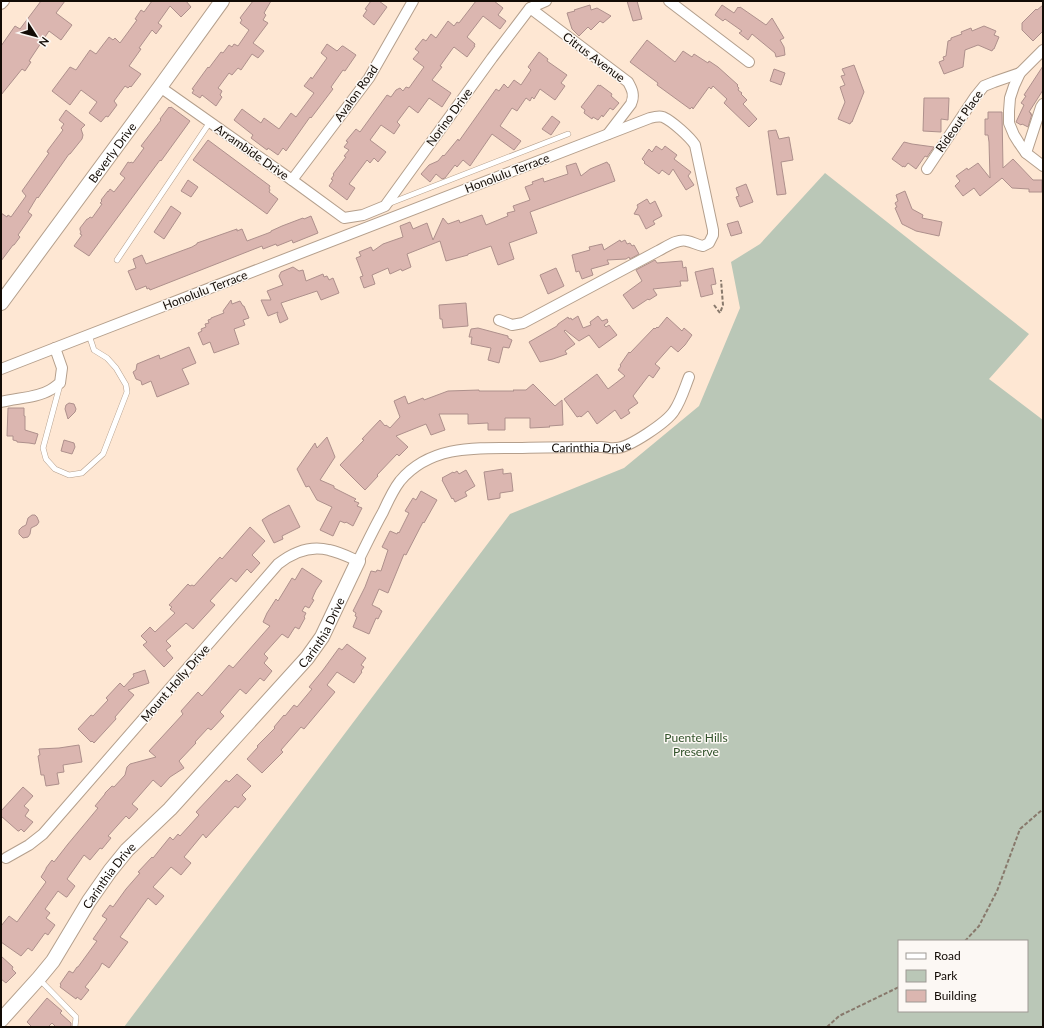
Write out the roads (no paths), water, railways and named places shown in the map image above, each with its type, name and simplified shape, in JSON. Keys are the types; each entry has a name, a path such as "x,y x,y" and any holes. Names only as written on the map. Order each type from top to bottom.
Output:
{"street":[{"path":"1,4 4,1"},
{"name":"Beverly Drive","path":"1,303 222,1"},
{"name":"Avalon Road","path":"292,180 368,78 413,1"},
{"name":"Norino Drive","path":"385,206 530,8 546,1"},
{"path":"669,1 749,62"},
{"name":"Citrus Avenue","path":"530,8 628,82 631,87 633,98 631,104 608,134"},
{"path":"1043,50 1020,73 1010,98 1009,111 1009,123 1014,135 1026,153 1043,166"},
{"name":"Rideout Place","path":"926,169 984,86 1020,73"},
{"name":"Arrambide Drive","path":"160,87 344,218 363,215 385,206"},
{"path":"1026,153 1043,104"},
{"name":"Honolulu Terrace","path":"1,370 650,118 660,117 666,119 690,138 695,145 713,230 709,243 700,246 686,240 676,242 523,323 512,325 499,320"},
{"path":"1,402 18,398 32,397 50,391 60,383 62,368 55,348"},
{"name":"Carinthia Drive","path":"1,1020 53,961 93,895 127,850 170,809 307,658 322,637 393,491 406,474 422,462 445,453 468,448 617,448 625,446 653,431 670,416 675,410 689,377"},
{"name":"Mount Holly Drive","path":"6,858 29,845 43,834 278,564 295,553 312,549 329,550 358,561"}],"lane":[{"path":"117,260 210,122"},
{"path":"385,206 568,134"},
{"path":"60,383 43,448 46,459 55,469 69,475 82,473 103,454 127,392 126,385 116,368 107,358 94,350 89,335"},
{"path":"39,978 76,1017 75,1027"}],"park label":[{"name":"Puente Hills Preserve","path":"696,744"}]}
